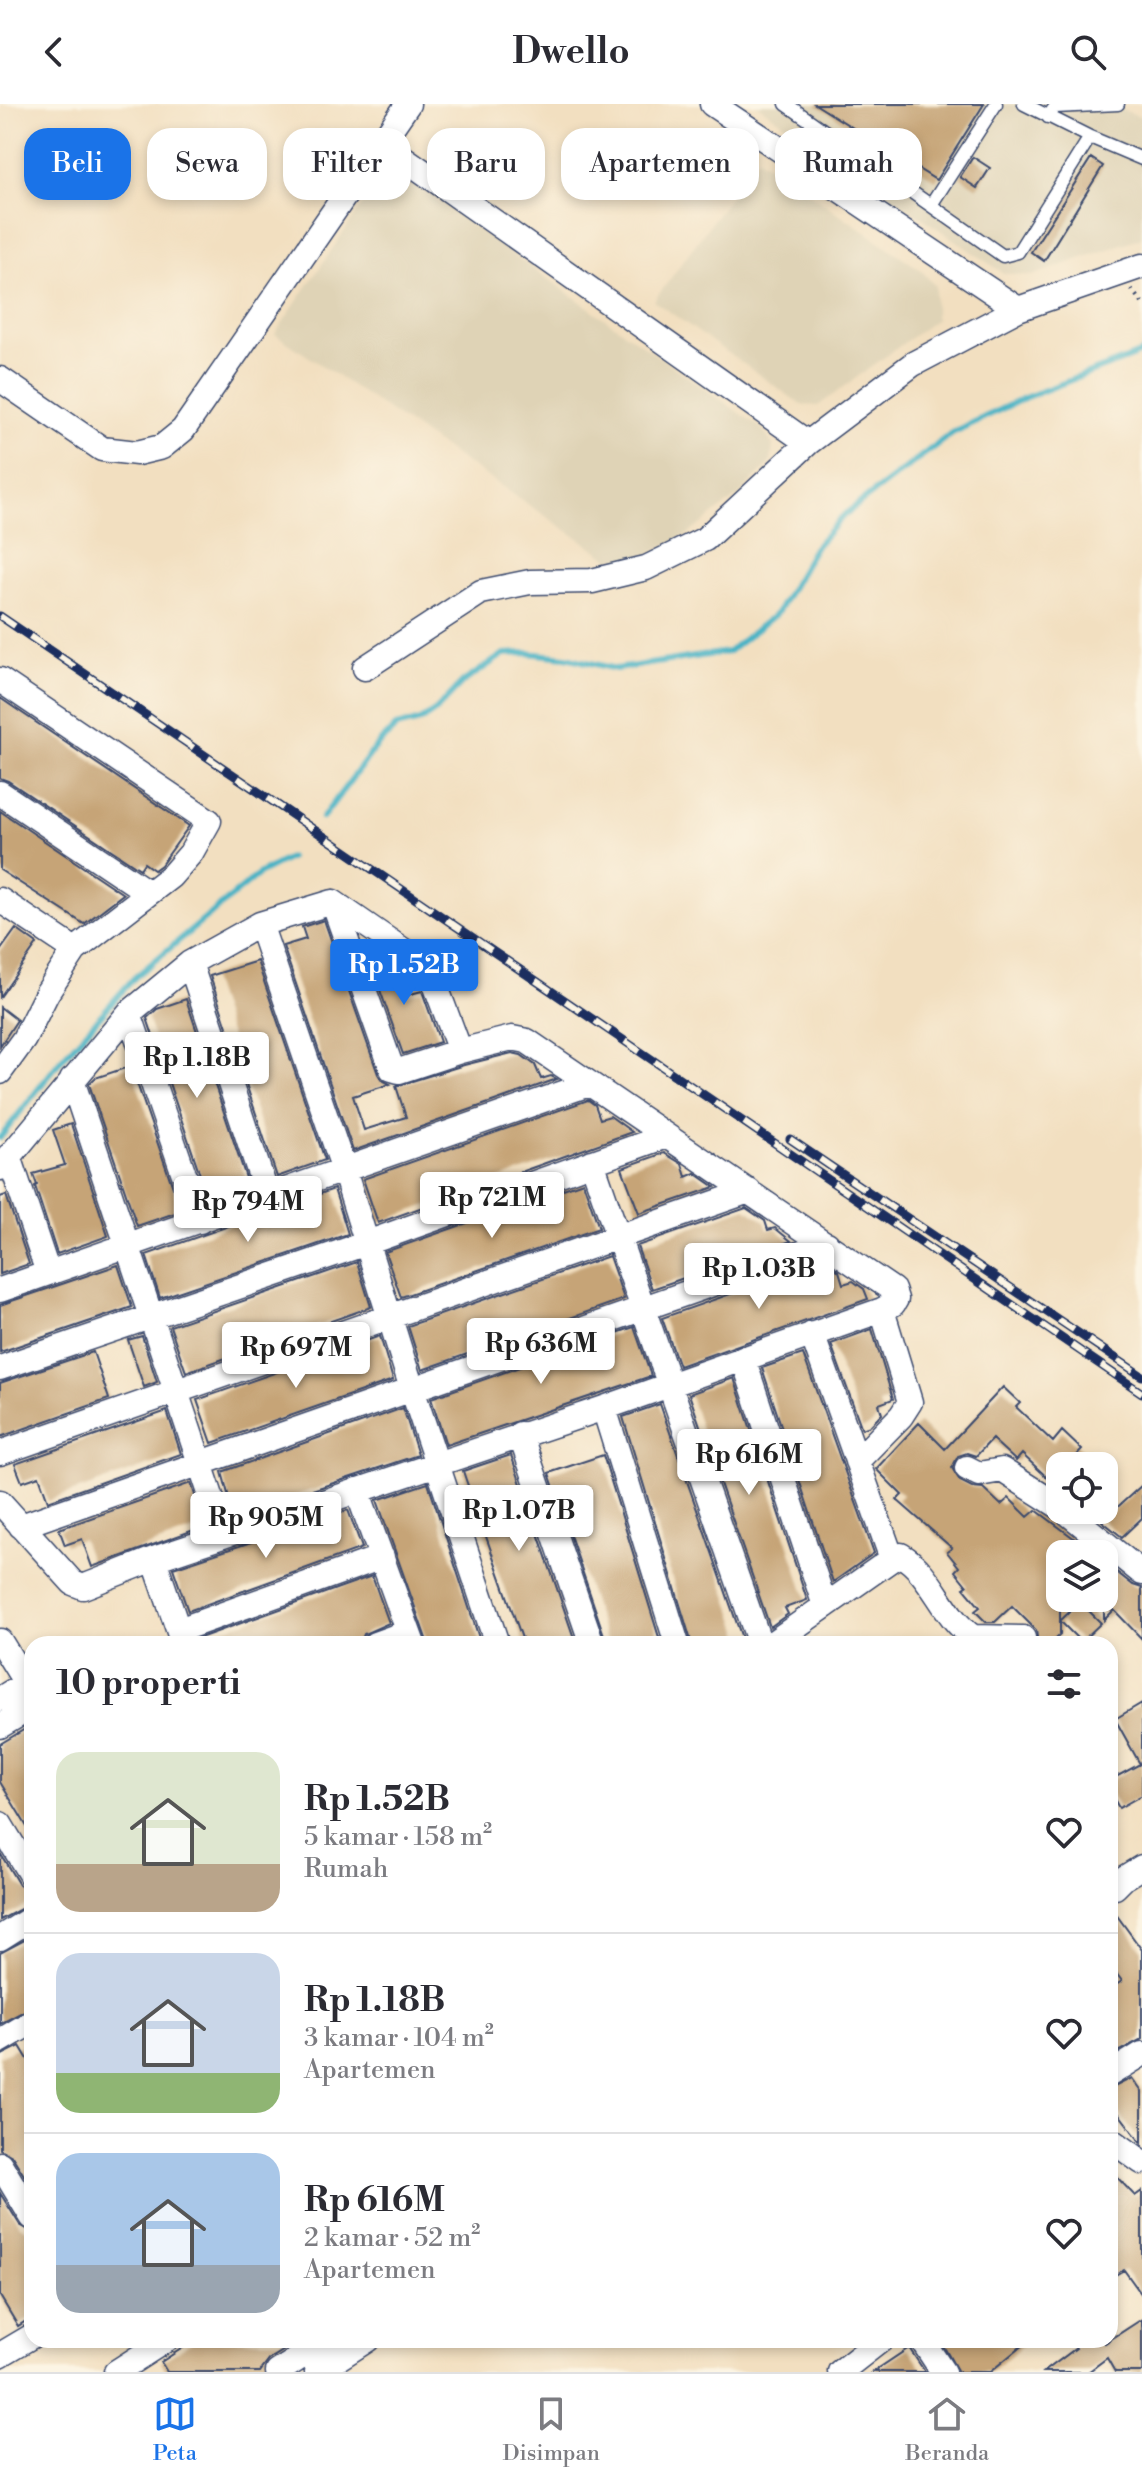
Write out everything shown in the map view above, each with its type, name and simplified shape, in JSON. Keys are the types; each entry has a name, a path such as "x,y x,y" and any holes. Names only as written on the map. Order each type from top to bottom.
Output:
{"street":[{"path":"391,128 408,104"},
{"path":"712,104 1018,309"},
{"path":"411,163 808,443"},
{"path":"0,379 102,449 137,453 162,447 183,430 341,200"},
{"path":"365,668 481,592 530,582 592,581 619,575 646,568 705,539 808,443 913,364 1018,309 1142,266"},
{"path":"0,680 208,818 208,825 191,853 171,876 75,950 47,993 24,1039 0,1072"},
{"path":"0,793 149,893"},
{"path":"48,1273 5,1162 129,1013 190,963 260,924 333,902"},
{"path":"333,902 426,966 460,1051"},
{"path":"0,1502 77,1586 83,1587 154,1559 604,1408 882,1310 896,1302 893,1290 520,1038 460,1051 399,1071 392,1069 333,902"},
{"path":"3,908 75,950"},
{"path":"260,924 344,1170 412,1389 494,1636"},
{"path":"190,963 268,1198"},
{"path":"129,1013 200,1221"},
{"path":"72,1080 224,1535"},
{"path":"0,1290 589,1084"},
{"path":"0,1368 367,1243 666,1136"},
{"path":"592,1162 757,1636"},
{"path":"0,1453 749,1191"},
{"path":"21,1526 827,1244"},
{"path":"857,1461 901,1416 910,1402 882,1310"},
{"path":"812,1334 892,1559"},
{"path":"743,1358 825,1606"},
{"path":"604,1408 675,1636"},
{"path":"520,1434 589,1636"},
{"path":"967,1468 979,1474 1002,1470 1046,1498"},
{"path":"357,1490 409,1636"},
{"path":"1082,1524 1142,1573"},
{"path":"782,1636 901,1555 920,1570 948,1613 972,1636"},
{"path":"184,1636 382,1557"},
{"path":"154,1559 181,1636"},
{"path":"0,1641 24,1683"},
{"path":"0,1699 24,1695"},
{"path":"0,1726 24,1700"},
{"path":"0,1825 24,1864"},
{"path":"1118,1884 1142,1867"},
{"path":"0,1938 24,1923"},
{"path":"0,2041 24,2033"},
{"path":"1118,2069 1142,2054"},
{"path":"1118,2145 1142,2162"},
{"path":"0,2164 24,2204"},
{"path":"3,2346 24,2339"},
{"path":"116,2372 154,2348"},
{"path":"278,2372 330,2361 353,2348"},
{"path":"845,2370 871,2348"},
{"path":"927,2348 943,2372"}],"lane":[{"path":"786,104 1003,256 1018,252 1090,137"},
{"path":"931,205 996,104"},
{"path":"1024,104 1142,159"},
{"path":"1048,117 1055,107 1118,104"}],"shaded area":[{"path":"756,104 1106,104 1142,117 1142,237 1032,276 1003,273 896,200 922,200 922,128 791,128"},
{"path":"759,159 775,170 775,200 819,200 921,270 935,286 935,320 818,406 802,405 654,301 727,200 759,200"},
{"path":"411,183 427,194 427,200 435,200 761,428 773,445 771,462 739,495 687,535 631,563 617,564 275,334 365,200 411,200"}],"building":[{"path":"815,104 984,104 936,180 922,171 922,128 853,128"},
{"path":"973,157 990,168 977,188 960,177"},
{"path":"1091,158 1103,166 1044,261 1031,252"},
{"path":"0,698 189,826 161,865 154,870 144,863 140,869 0,778"},
{"path":"0,811 123,894 84,924 0,870"},
{"path":"324,920 378,1074 390,1084 353,1096 364,1130 406,1117 396,1086 464,1065 512,1053 535,1065 541,1079 551,1076 557,1079 353,1151 283,946 306,939 302,927"},
{"path":"16,929 37,944 0,997 0,951"},
{"path":"374,949 391,960 403,996 422,991 440,1042 403,1054 366,951"},
{"path":"257,961 325,1160 277,1177 210,976"},
{"path":"186,999 249,1187 209,1201 147,1018 157,1009"},
{"path":"0,1007 17,1020 0,1046"},
{"path":"131,1066 181,1211 137,1226 89,1084 95,1078"},
{"path":"588,1100 595,1105 600,1119 610,1116 632,1132 378,1223 363,1179"},
{"path":"71,1124 108,1236 57,1254 33,1174 65,1165 53,1130"},
{"path":"664,1153 682,1164 686,1177 695,1173 715,1187 639,1213 622,1168"},
{"path":"583,1182 599,1228 401,1297 385,1252"},
{"path":"334,1189 348,1234 160,1298 146,1255"},
{"path":"6,1195 29,1264 0,1274 0,1197"},
{"path":"746,1208 765,1221 768,1230 775,1228 791,1241 652,1289 637,1246"},
{"path":"609,1256 624,1299 422,1370 408,1326"},
{"path":"824,1261 839,1271 843,1284 853,1281 864,1289 868,1299 679,1366 662,1318"},
{"path":"357,1262 371,1307 186,1372 170,1326"},
{"path":"118,1265 132,1307 0,1352 0,1305"},
{"path":"634,1327 651,1376 446,1445 431,1398"},
{"path":"872,1329 893,1399 879,1404 882,1414 862,1429 831,1344"},
{"path":"142,1336 157,1382 144,1387 128,1340"},
{"path":"380,1336 393,1380 212,1443 197,1400"},
{"path":"93,1352 109,1399 0,1437 0,1383"},
{"path":"803,1354 874,1553 833,1582 762,1368"},
{"path":"734,1378 807,1600 785,1608 788,1614 770,1627 689,1394"},
{"path":"1003,1387 1020,1403 1016,1407 1053,1442 1062,1431 1082,1450 1046,1452 1046,1476 1022,1454 1016,1461 992,1439 976,1456 967,1453 958,1456 952,1468 960,1481 983,1488 1001,1505 1009,1498 1028,1517 1036,1510 1046,1517 1046,1524 1055,1524 1076,1540 1046,1540 1046,1612 1060,1612 1058,1636 1037,1636 1036,1630 1012,1606 995,1622 986,1622 975,1611 980,1607 955,1571 959,1567 947,1552 952,1548 897,1500 902,1495 876,1469 919,1423 945,1449"},
{"path":"660,1404 741,1636 690,1636 623,1417"},
{"path":"403,1408 418,1455 234,1516 222,1472"},
{"path":"167,1411 181,1454 48,1501 39,1476 22,1482 15,1464"},
{"path":"511,1455 573,1636 521,1636 463,1471"},
{"path":"603,1455 659,1636 604,1636 549,1473"},
{"path":"191,1483 205,1526 92,1567 82,1539 65,1545 59,1529"},
{"path":"428,1483 478,1636 425,1636 377,1500"},
{"path":"1142,1485 1142,1518 1122,1537 1106,1524 1118,1524 1118,1507"},
{"path":"348,1510 362,1548 188,1611 173,1568"},
{"path":"1118,1573 1142,1588 1142,1639 1116,1612"},
{"path":"372,1576 389,1623 363,1636 205,1636"},
{"path":"1069,1612 1090,1612 1101,1623 1087,1636 1075,1636 1060,1621"},
{"path":"1142,1703 1142,1795 1119,1808 1118,1776 1140,1764 1118,1724 1118,1717"},
{"path":"24,1730 24,1822 0,1782 0,1744"},
{"path":"0,1853 24,1888 24,1907 0,1920"},
{"path":"1118,1917 1142,1950 1142,2039 1118,2052 1118,1984 1122,1981 1118,1976"},
{"path":"24,1940 24,2011 0,2024 0,1953"},
{"path":"20,2046 24,2053 24,2175 12,2156 0,2149 0,2056"},
{"path":"1132,2078 1142,2092 1142,2144 1118,2112 1118,2085"},
{"path":"1118,2178 1135,2196 1142,2191 1142,2295 1124,2270 1118,2273"},
{"path":"0,2193 24,2227 24,2322 18,2326 0,2296"},
{"path":"1142,2319 1142,2372 1115,2372 1107,2358 1088,2372 1044,2372 1076,2348 1118,2348 1118,2335"},
{"path":"183,2348 287,2348 270,2359 260,2372 167,2372 161,2362"},
{"path":"909,2348 925,2372 873,2372"},
{"path":"944,2348 1019,2348 990,2372 958,2372"}],"waterway":[{"path":"322,818 378,744 396,727 420,721 436,710 463,682 504,654 566,657 616,669 728,652 777,613 814,548 844,515 952,433 1024,398 1142,353"},
{"path":"0,1138 60,1061 134,978 260,873 289,858"}],"railway":[{"path":"0,616 1142,1393"},
{"path":"790,1139 1142,1376"}]}
